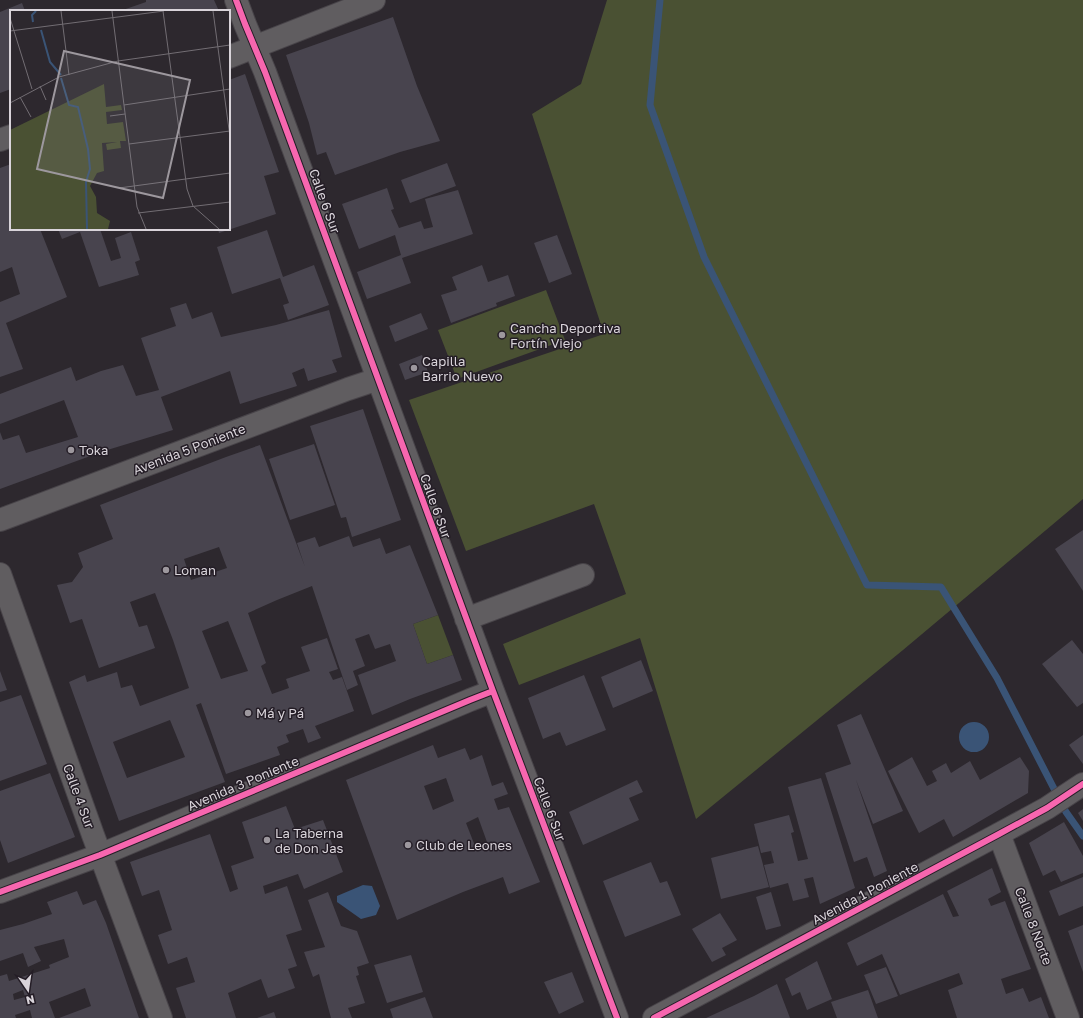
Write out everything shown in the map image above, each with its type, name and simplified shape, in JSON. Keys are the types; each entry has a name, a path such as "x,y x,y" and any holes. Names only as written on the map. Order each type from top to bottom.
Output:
{"street":[{"name":"Calle 6 Sur","path":"236,0 266,72 493,691 617,1018"},
{"path":"230,57 374,0"},
{"path":"0,140 10,136"},
{"name":"Avenida 5 Poniente","path":"0,520 341,391 378,379"},
{"name":"Calle 4 Sur","path":"0,574 100,854 161,1018"},
{"path":"466,618 583,575"},
{"name":"Avenida 3 Poniente","path":"0,892 100,854 493,691"},
{"name":"Avenida 1 Poniente","path":"654,1018 1000,834 1047,808 1078,788"},
{"name":"Calle 8 Norte","path":"1000,834 1068,1018"}],"green space":[{"path":"607,0 1083,0 1083,499 903,650 696,819 640,638 519,685 503,644 626,594 594,504 466,551 409,400 604,334 532,114 581,84"},
{"name":"Cancha Deportiva Fortín Viejo","path":"546,290 565,340 457,379 438,330"},
{"path":"438,615 453,655 427,664 413,624"}],"water":[{"path":"974,722 985,726 989,737 985,748 974,752 963,748 959,737 963,726"},
{"path":"363,885 372,886 380,906 376,915 361,919 337,902 337,896"}],"building":[{"path":"146,0 214,0 219,10 123,10 146,2"},
{"path":"22,3 25,10 10,10 10,89 0,93 0,12"},
{"path":"393,17 417,86 440,141 400,152 335,175 326,152 317,155 309,123 286,55"},
{"path":"245,74 279,172 264,176 276,214 230,229 230,80"},
{"path":"447,163 456,186 410,203 401,180"},
{"path":"10,164 10,230 40,230 67,297 6,323 23,369 0,377 0,302 20,294 12,267 0,272 0,168"},
{"path":"387,188 394,209 391,210 399,228 421,221 424,229 433,227 425,199 458,190 473,234 402,258 411,283 367,299 357,272 401,255 395,235 359,249 342,204"},
{"path":"58,230 100,230 111,261 121,258 115,238 131,232 140,260 135,262 139,275 99,287 80,232 62,239"},
{"path":"218,230 228,230 219,233"},
{"path":"267,230 283,277 314,265 329,305 288,320 283,305 289,303 280,278 232,294 217,247"},
{"path":"557,235 572,274 549,283 534,243"},
{"path":"482,265 488,282 508,275 515,296 496,303 497,306 451,323 441,295 457,290 452,277"},
{"path":"186,303 192,319 212,312 221,337 276,325 329,310 342,357 332,360 337,372 308,381 304,368 292,373 297,386 240,404 230,371 161,397 173,430 104,451 0,489 0,432 3,440 19,435 26,453 78,437 64,400 0,424 0,394 71,367 76,381 101,371 123,365 136,396 159,390 141,338 176,326 170,308"},
{"path":"421,313 428,329 395,342 389,326"},
{"name":"Capilla Barrio Nuevo","path":"422,355 428,372 405,380 399,364"},
{"path":"363,409 401,520 352,537 346,517 341,518 310,426"},
{"path":"314,444 335,505 290,520 269,459"},
{"path":"260,445 305,567 297,543 315,537 319,547 349,536 353,547 380,538 386,554 410,545 438,615 413,624 427,664 453,655 462,680 372,715 358,675 396,661 390,644 375,649 369,634 355,639 365,666 353,671 358,685 347,690 312,586 277,600 248,613 266,663 261,666 272,694 289,688 286,679 310,671 301,647 327,638 338,669 329,672 333,680 342,677 354,711 315,726 321,738 308,743 303,729 286,735 289,742 277,747 280,755 226,774 201,703 196,705 225,782 119,821 69,682 85,675 87,682 117,672 121,688 132,685 140,706 189,688 155,593 130,602 139,627 147,625 155,648 99,668 82,619 70,623 57,585 72,582 83,567 78,553 113,539 100,505","holes":["219,547 227,568 191,580 184,559","228,621 248,671 221,679 202,631","170,720 185,757 127,778 113,742"]},
{"path":"1083,530 1083,591 1055,549"},
{"path":"1072,640 1083,654 1083,703 1077,707 1042,664"},
{"path":"641,660 653,691 613,708 601,677"},
{"path":"0,671 7,690 0,692"},
{"path":"584,675 606,730 566,746 560,732 543,739 528,698"},
{"path":"21,695 47,764 0,781 0,702"},
{"path":"861,714 903,811 873,824 856,780 887,871 874,877 867,857 854,862 825,773 851,764 837,725"},
{"path":"1083,735 1083,764 1069,745"},
{"path":"433,745 438,758 465,748 470,760 482,755 492,786 503,782 508,794 494,799 498,810 509,807 540,882 509,894 503,877 397,920 346,780","holes":["446,778 454,801 433,810 424,786","478,817 487,842 475,846 466,823"]},
{"path":"912,757 927,786 937,781 932,771 946,763 951,773 970,761 980,780 1020,757 1029,771 1028,793 953,837 944,819 919,833 888,771"},
{"path":"50,773 75,837 8,863 0,840 0,791"},
{"path":"821,778 855,888 820,904 813,877 804,879 809,897 793,901 788,883 770,888 764,865 774,863 771,851 761,853 754,824 789,815 794,832 791,833 798,861 808,859 788,787"},
{"path":"637,780 643,792 629,798 639,820 583,845 569,812"},
{"path":"286,806 295,829 323,820 343,872 304,889 298,874 263,886 265,894 287,886 302,930 286,935 297,966 288,969 295,988 268,998 261,979 228,993 236,1018 186,1018 176,988 195,982 187,957 168,964 158,935 172,930 159,890 142,896 130,862 210,834 230,892 238,889 231,866 254,858 242,822"},
{"path":"1083,809 1083,821 1078,813"},
{"path":"1064,822 1083,856 1083,873 1061,882 1055,870 1043,876 1029,843"},
{"path":"758,846 769,887 721,899 711,858"},
{"path":"651,862 660,883 667,881 681,915 625,937 603,881"},
{"path":"992,868 1001,892 988,899 991,906 1005,901 1031,969 1001,979 1006,994 1023,988 1029,1002 1041,997 1049,1018 957,1018 948,990 963,984 959,973 900,995 882,954 857,966 847,943 943,894 953,917 959,916 947,891"},
{"path":"1083,877 1083,906 1059,916 1049,891"},
{"path":"77,891 83,905 96,900 106,923 139,1018 59,1018 91,1006 85,988 49,1002 55,1018 32,1018 30,1010 15,1015 16,1018 0,1018 0,976 7,974 9,981 50,968 49,965 69,957 64,939 34,947 41,961 28,967 23,953 0,961 0,930 52,914 47,902","holes":["23,990 25,997 14,1000 13,994"]},
{"path":"328,892 341,926 357,931 369,963 357,967 359,975 356,976 365,1003 348,1008 352,1018 331,1018 319,974 313,977 304,952 325,947 308,900"},
{"path":"771,892 781,926 766,930 756,897"},
{"path":"720,913 737,940 722,948 726,955 712,962 692,929"},
{"path":"1083,925 1083,972 1068,931"},
{"path":"411,955 423,992 387,1003 374,965"},
{"path":"817,961 832,999 807,1010 800,992 792,996 785,979"},
{"path":"886,967 898,996 876,1004 864,975"},
{"path":"572,972 584,1002 559,1014 544,982"},
{"path":"777,984 790,1018 706,1018 754,996"},
{"path":"868,990 878,1018 837,1018 831,1002"},
{"path":"425,997 433,1018 393,1018 390,1009"},
{"path":"274,1012 276,1018 257,1018"}],"waterway":[{"path":"660,0 650,105 704,257 867,585 941,587 997,678 1066,812 1083,836"}],"cycle path":[{"path":"236,0 265,72 493,691 617,1018"},
{"path":"0,892 100,855 493,691"},
{"path":"654,1018 1047,808 1083,784"}],"place":[{"name":"Cancha Deportiva Fortín Viejo","path":"502,335"},
{"name":"Capilla Barrio Nuevo","path":"414,368"},
{"name":"Toka","path":"71,450"},
{"name":"Loman","path":"166,570"},
{"name":"Má y Pá","path":"248,713"},
{"name":"La Taberna de Don Jas","path":"267,840"},
{"name":"Club de Leones","path":"408,845"}]}
